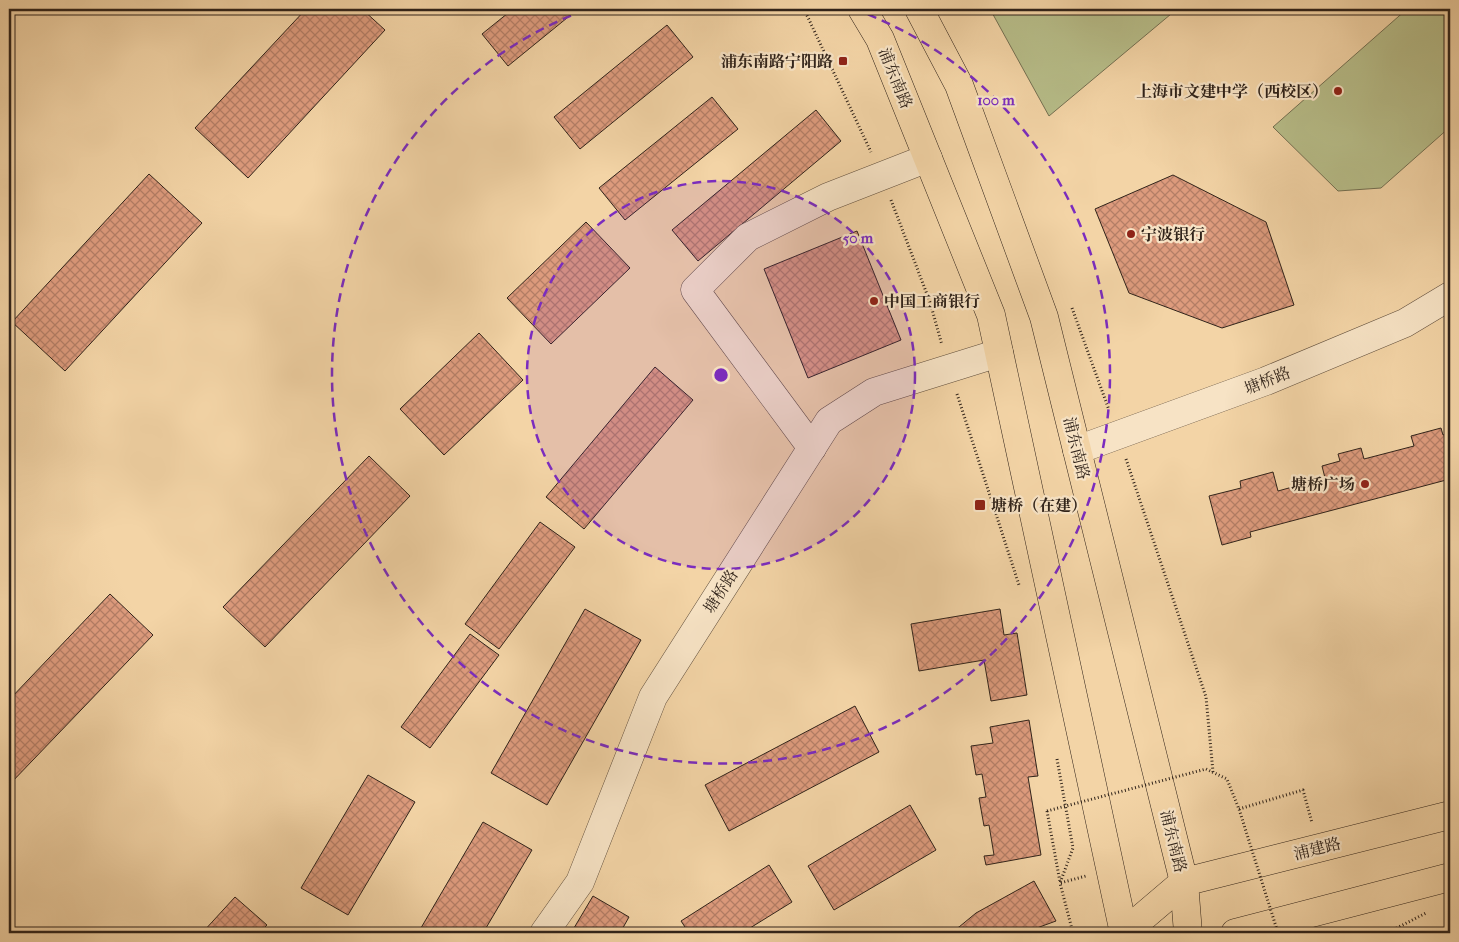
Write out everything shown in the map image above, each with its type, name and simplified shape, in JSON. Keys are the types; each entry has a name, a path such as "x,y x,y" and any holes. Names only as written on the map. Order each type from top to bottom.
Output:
{"main road":[{"name":"浦东南路","path":"862,9 880,39 991,315 1124,933"},
{"name":"浦东南路","path":"919,9 959,85 1044,317 1184,882 1188,933"},
{"name":"浦建路","path":"1184,882 1450,816"},
{"path":"1235,933 1450,877"},
{"path":"1124,933 1184,882"}],"street":[{"path":"812,448 695,290 748,237 828,197 928,158"},
{"name":"塘桥路","path":"1078,450 1266,381 1327,356 1405,323 1450,296"},
{"name":"塘桥路","path":"544,933 580,882 653,696 830,421 874,392 1000,353"}],"path":[{"path":"804,9 882,175 930,302 949,370 1020,587"},
{"path":"1071,306 1118,436 1206,697 1213,772"},
{"path":"1055,750 1073,848 1060,882"},
{"path":"1073,933 1060,882 1047,811 1206,769 1227,779 1239,809 1278,933"},
{"path":"1239,809 1303,790 1319,847"},
{"path":"1060,882 1111,870"},
{"path":"1387,933 1431,910"}],"green space":[{"path":"990,9 1177,9 1049,116"},
{"path":"1407,9 1450,9 1450,127 1381,188 1338,191 1273,127"}],"building":[{"path":"306,9 362,9 385,30 248,178 195,128"},
{"path":"513,9 578,9 508,66 482,34"},
{"path":"667,25 693,57 580,149 554,117"},
{"path":"712,97 738,129 625,220 599,188"},
{"path":"816,110 841,141 698,261 672,230"},
{"path":"149,174 202,223 65,371 12,322"},
{"path":"1173,175 1266,222 1294,305 1222,328 1129,293 1095,209"},
{"path":"586,222 630,268 551,344 507,298"},
{"path":"857,231 901,340 808,378 764,269"},
{"path":"479,333 523,380 444,455 400,409"},
{"path":"655,367 693,400 584,529 546,497"},
{"name":"塘桥广场","path":"1441,428 1443,435 1450,433 1450,479 1250,532 1251,537 1222,545 1209,496 1241,488 1240,481 1273,472 1278,491 1325,478 1322,466 1340,461 1338,454 1361,448 1364,459 1414,446 1411,436"},
{"path":"369,456 410,496 265,647 223,607"},
{"path":"540,522 575,547 499,649 465,624"},
{"path":"110,594 153,635 9,785 9,700"},
{"path":"585,609 641,640 547,805 491,773"},
{"path":"1000,609 1004,635 1017,633 1027,695 991,701 984,660 919,671 911,624"},
{"path":"470,634 499,655 430,748 401,727"},
{"path":"855,706 879,752 729,831 705,785"},
{"path":"1029,720 1038,776 1028,777 1041,855 986,865 984,856 994,855 989,825 984,826 979,798 986,797 982,774 976,775 971,746 993,743 990,727"},
{"path":"368,775 415,802 348,915 301,888"},
{"path":"910,805 936,850 834,910 808,866"},
{"path":"483,822 532,850 483,933 418,933"},
{"path":"769,865 792,902 742,933 689,933 681,921"},
{"path":"1034,881 1056,921 1023,933 963,933 959,927 976,913"},
{"path":"593,896 629,917 620,933 571,933"},
{"path":"235,897 267,925 259,933 202,933"},
{"path":"959,927 963,933 947,933"}],"place":[{"name":"浦东南路宁阳路","path":"843,61"},
{"name":"上海市文建中学（西校区）","path":"1338,91"},
{"name":"宁波银行","path":"1131,234"},
{"name":"中国工商银行","path":"874,301"},
{"name":"塘桥广场","path":"1365,484"},
{"name":"塘桥（在建）","path":"980,505"}]}
